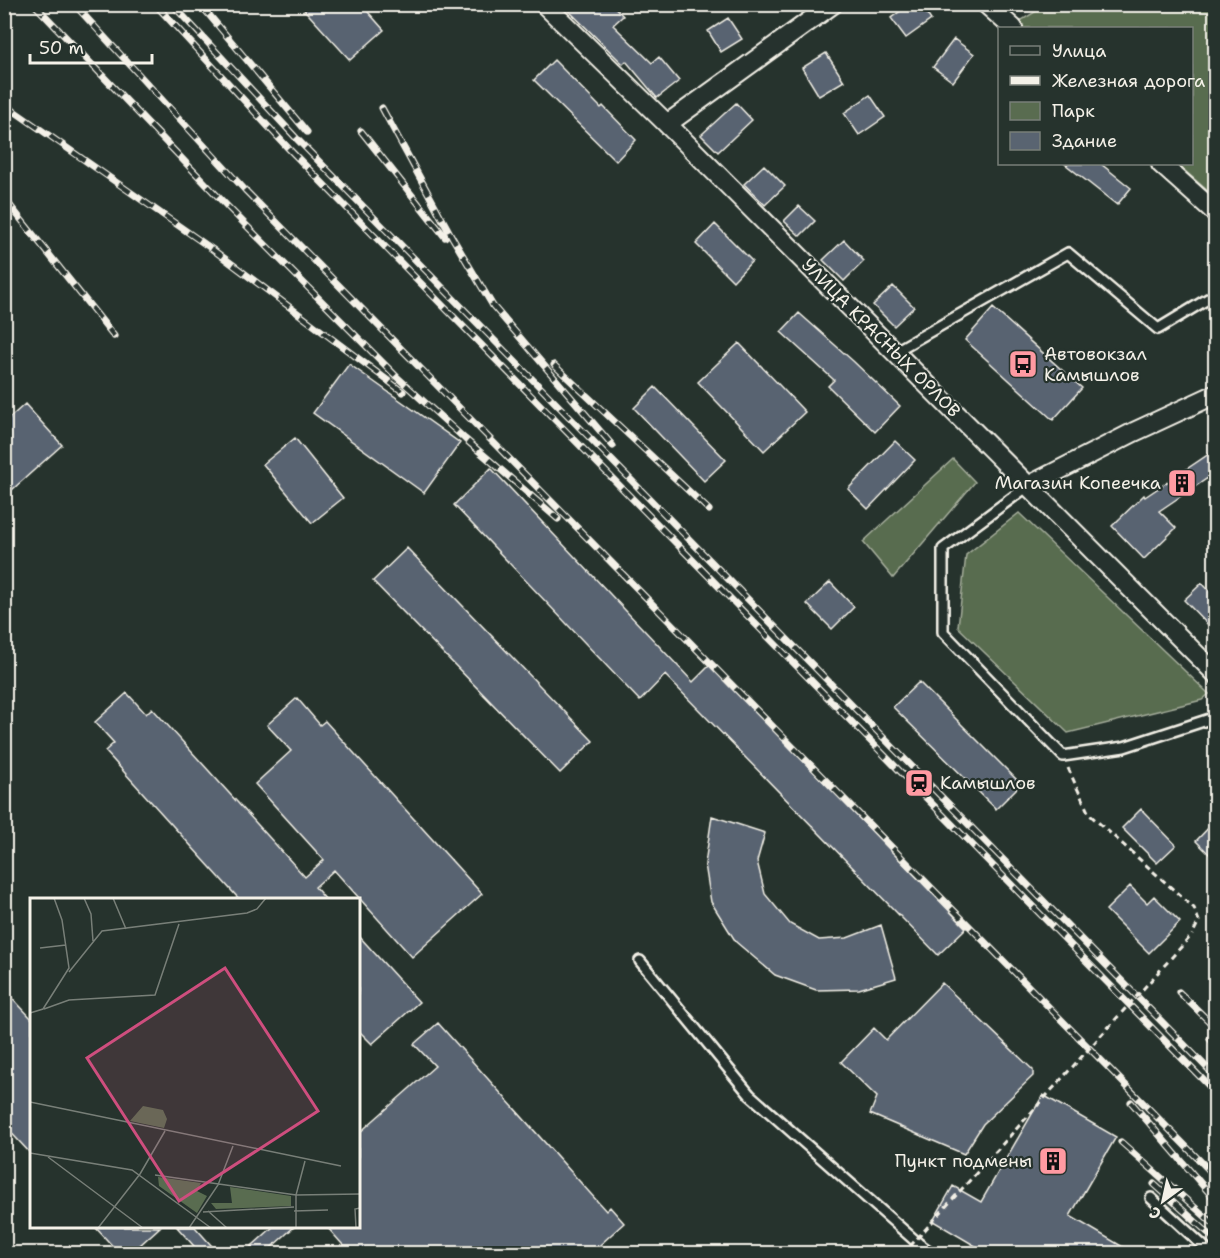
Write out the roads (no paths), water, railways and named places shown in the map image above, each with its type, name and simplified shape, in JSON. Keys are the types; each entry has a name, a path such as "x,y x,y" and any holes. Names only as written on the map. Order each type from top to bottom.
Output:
{"street":[{"name":"УЛИЦА КРАСНЫХ ОРЛОВ","path":"544,4 667,124 1215,674"},
{"path":"667,124 833,4"},
{"path":"986,4 1011,27"},
{"path":"1162,165 1215,213"},
{"path":"1028,486 1215,394"}],"lane":[{"path":"894,352 1068,253 1158,329 1215,294"},
{"path":"1028,486 943,549 943,632 1063,756 1124,747 1215,717"},
{"path":"640,961 750,1095 933,1254"},
{"path":"1151,1198 1212,1254"}],"railway":[{"path":"34,4 227,206 397,377 558,519"},
{"path":"74,4 245,190 1216,1177"},
{"path":"155,4 289,149 1216,1093"},
{"path":"172,4 298,140 1216,1077"},
{"path":"200,4 307,132"},
{"path":"4,104 212,249 403,392"},
{"path":"382,108 452,237 493,306 613,446"},
{"path":"361,131 445,237"},
{"path":"4,198 114,336"},
{"path":"554,365 709,510"},
{"path":"1179,992 1216,1028"},
{"path":"1210,1039 1216,1045"},
{"path":"1131,1102 1216,1201"},
{"path":"1121,1142 1216,1226"},
{"path":"1154,1184 1216,1240"}],"place":[{"name":"Автовокзал Камышлов","path":"1023,364"},
{"name":"Магазин Копеечка","path":"1182,483"},
{"name":"Камышлов","path":"919,783"},
{"name":"Пункт подмены","path":"1053,1161"}]}
